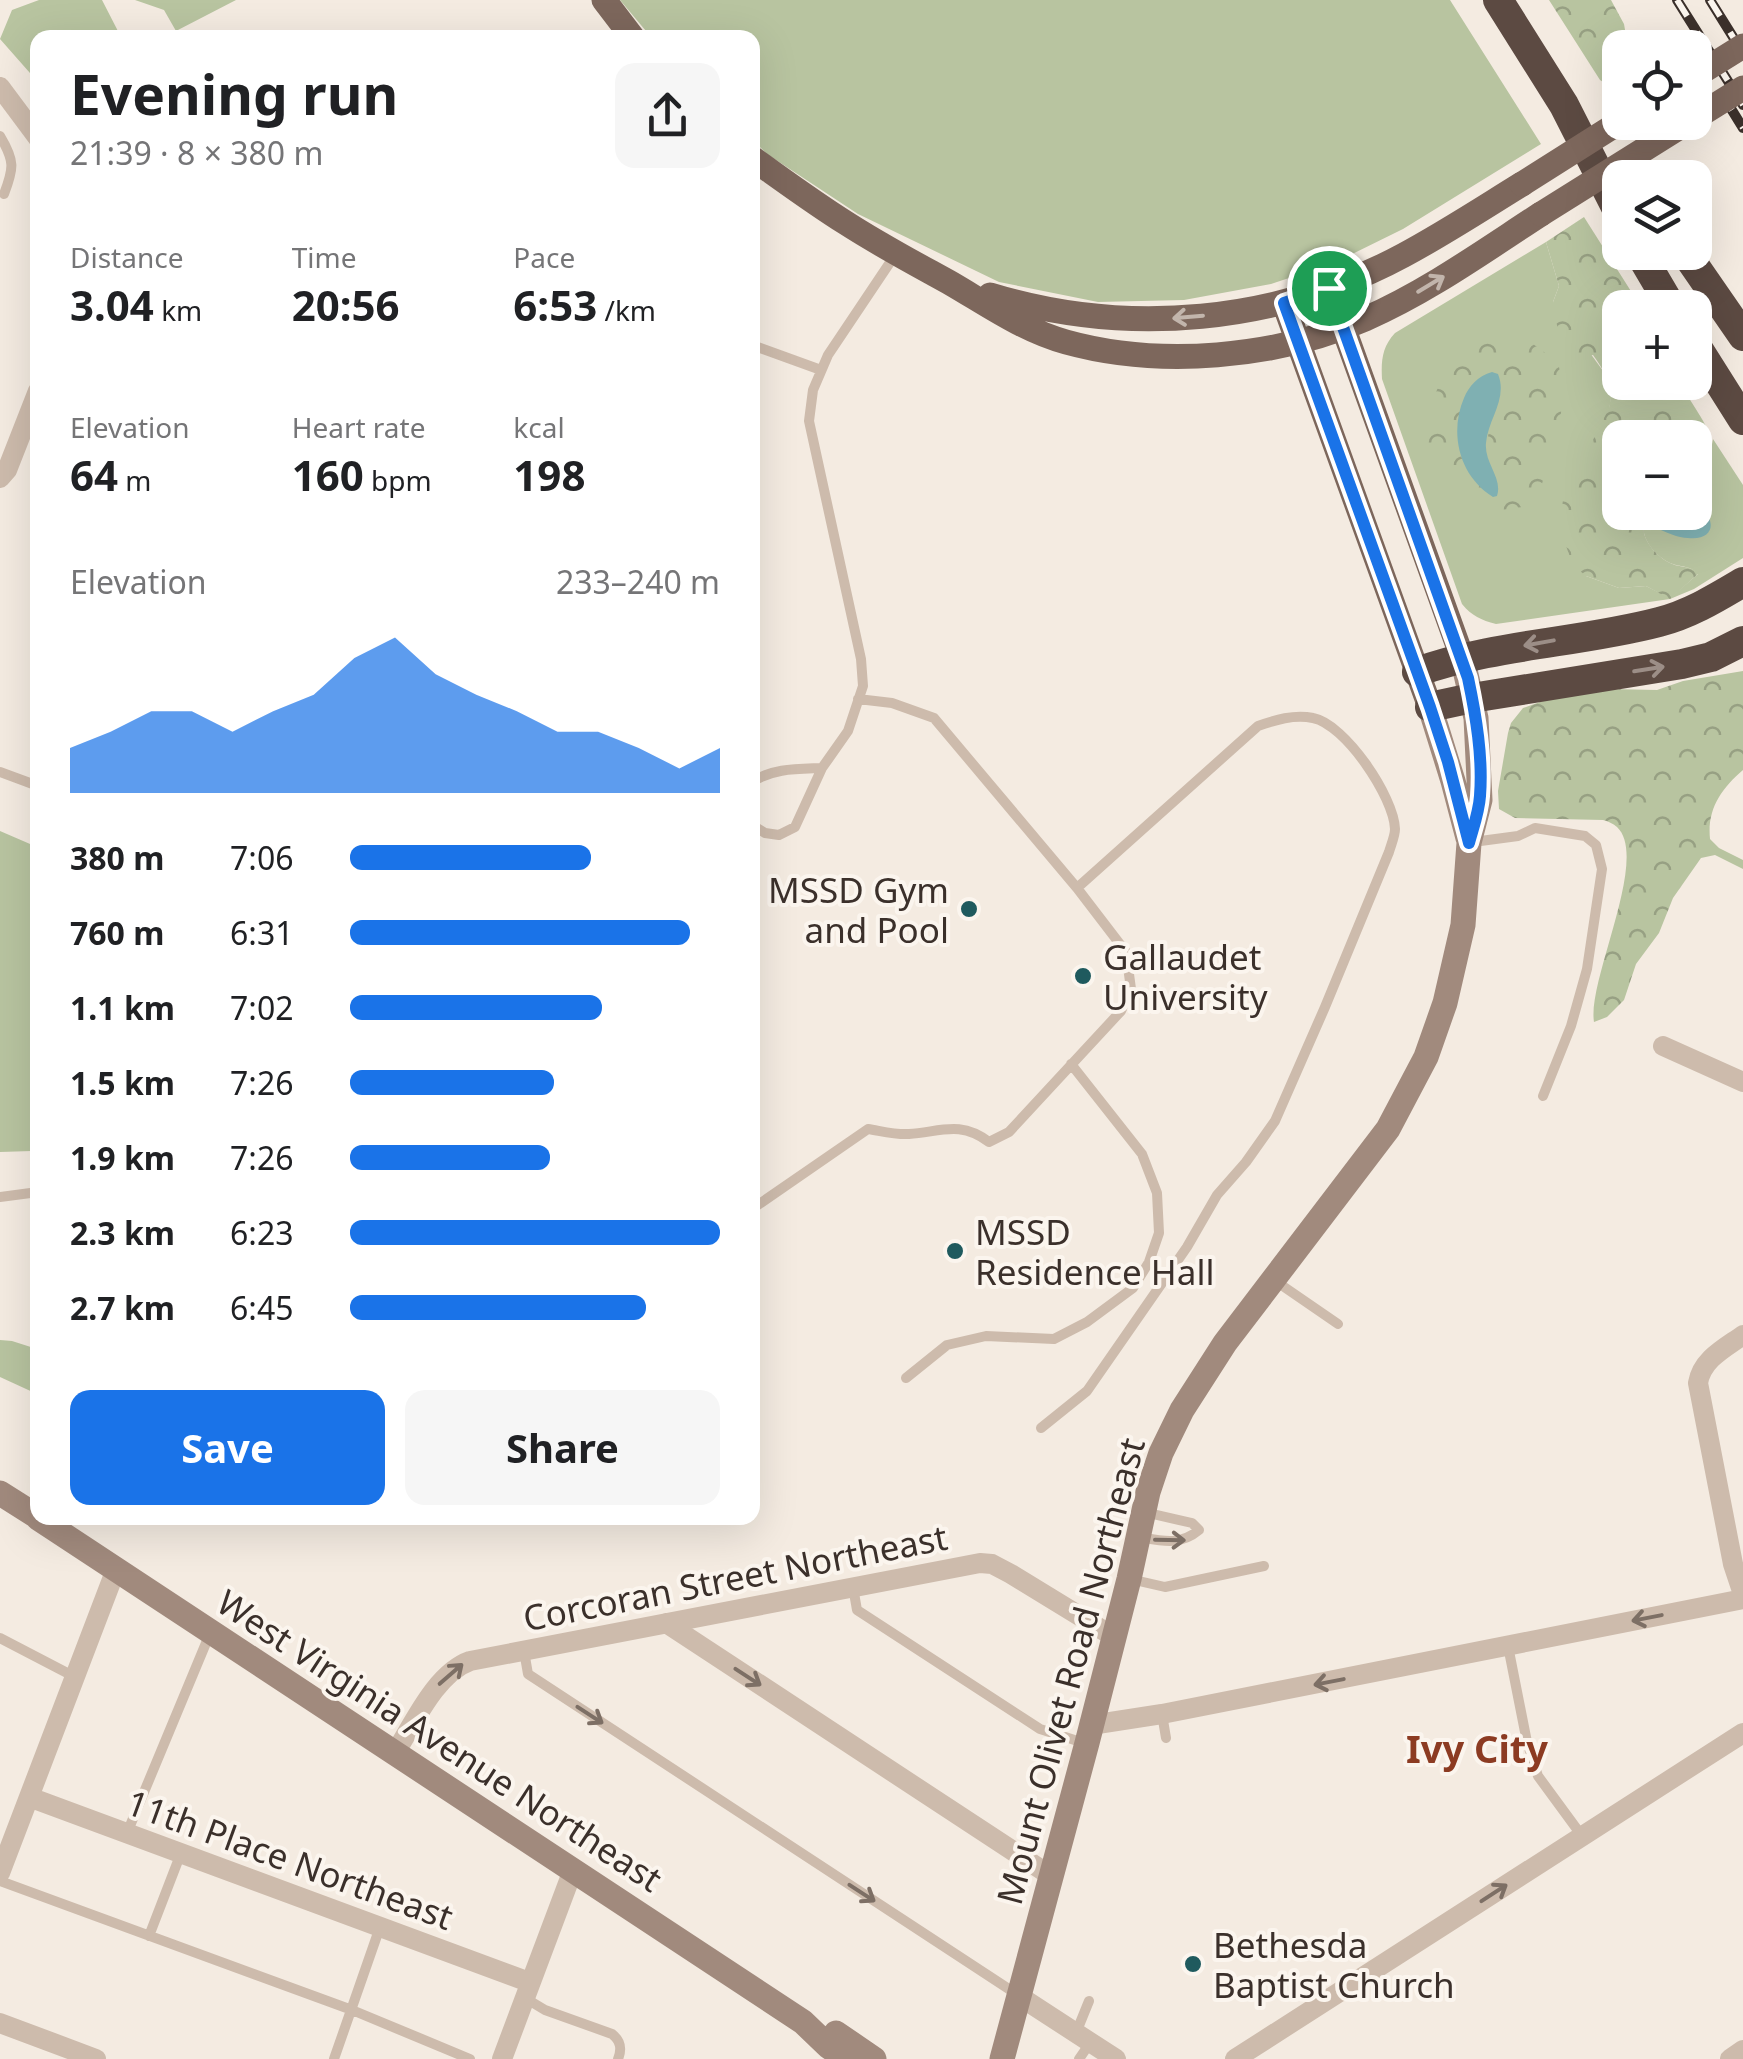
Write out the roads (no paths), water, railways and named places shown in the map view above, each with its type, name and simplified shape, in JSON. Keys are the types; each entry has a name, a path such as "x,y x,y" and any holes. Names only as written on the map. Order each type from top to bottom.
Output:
{"highway":[{"path":"1498,0 1564,105 1602,180"},
{"path":"1564,105 1609,160"},
{"path":"1697,270 1743,336"},
{"path":"1712,371 1743,420"},
{"path":"1417,672 1462,657 1660,622 1695,609 1743,582"},
{"path":"1430,707 1682,664 1711,657 1743,641"}],"main road":[{"path":"604,0 621,30"},
{"path":"1712,65 1743,46"},
{"path":"1712,107 1743,88"},
{"path":"950,282 1016,303 1123,319 1194,317 1284,303 1404,255 1602,133"},
{"path":"760,164 896,253 1053,338 1108,352 1194,356 1297,342 1344,328 1401,302 1659,140"},
{"name":"Mount Olivet Road Northeast","path":"1002,2059 1161,1453 1225,1343 1388,1130 1426,1057 1446,1003 1458,952 1469,843 1480,800 1479,748 1472,698 1462,657 1329,288"},
{"name":"Mount Olivet Road Northeast","path":"1284,303 1430,707 1469,843"},
{"name":"West Virginia Avenue Northeast","path":"0,1493 30,1512"},
{"name":"West Virginia Avenue Northeast","path":"50,1525 803,2022 846,2059"},
{"name":"West Virginia Avenue Northeast","path":"803,2022 834,2032 874,2059"}],"street":[{"path":"0,87 30,127"},
{"path":"0,478 28,441"},
{"path":"1663,1046 1743,1082"},
{"path":"1089,1734 1162,1714 1743,1596 1733,1564 1735,1527 1698,1383 1710,1359 1743,1336"},
{"name":"Corcoran Street Northeast","path":"396,1753 449,1672 470,1661 980,1563 992,1564 1011,1574 1114,1638"},
{"path":"0,1873 116,1568"},
{"path":"666,1624 1050,1876"},
{"path":"1235,2059 1352,1975 1743,1733"},
{"name":"11th Place Northeast","path":"28,1797 380,1927 527,1990"},
{"path":"502,2059 574,1870"},
{"path":"1019,1996 1082,2045 1116,2059"},
{"path":"0,2023 96,2059"},
{"path":"1730,2059 1743,2050"}],"lane":[{"path":"0,136 10,154 13,172 4,194"},
{"path":"760,830 779,835 795,827 822,768 848,731 863,686 861,659 809,421 813,390 828,355 896,253"},
{"path":"760,348 821,370"},
{"path":"760,1204 868,1129 907,1134 944,1128 977,1133 989,1142 1009,1132 1122,1011 1131,988 1126,952 934,718 892,704 858,699"},
{"path":"1041,1428 1087,1392 1218,1195 1275,1120 1389,852 1395,831 1389,804 1369,770 1336,728 1314,718 1281,718 1258,726 1077,888"},
{"path":"760,777 822,768"},
{"path":"0,772 30,781"},
{"path":"1469,843 1518,836 1536,828 1585,836 1596,846 1602,870 1587,969 1543,1096"},
{"path":"906,1378 948,1345 986,1336 1054,1339 1087,1322 1132,1288 1148,1262 1159,1233 1157,1193 1142,1154 1071,1064"},
{"path":"0,1197 30,1193"},
{"path":"1274,1280 1338,1324"},
{"path":"1129,1578 1165,1588 1264,1566"},
{"path":"852,1586 857,1610 1040,1729 1089,1734"},
{"path":"127,1833 211,1631"},
{"path":"0,1638 74,1676"},
{"path":"1508,1646 1526,1742 1538,1776 1582,1836"},
{"path":"524,1651 528,1674 1019,1996"},
{"path":"1162,1714 1166,1738"},
{"path":"149,1936 181,1853"},
{"path":"0,1881 352,2010 470,2059"},
{"path":"334,2059 380,1927"},
{"path":"527,1990 545,2010 612,2034 621,2047 618,2059"},
{"path":"1082,2045 1089,2001"}],"water":[{"path":"1492,372 1498,374 1501,392 1486,443 1498,483 1497,496 1493,497 1465,466 1457,425 1469,389"},
{"path":"1661,530 1710,530 1698,538"}],"railway":[{"path":"1677,0 1743,105"},
{"path":"1710,0 1743,53"},
{"path":"1722,94 1743,128"}],"place":[{"name":"MSSD Gym and Pool","path":"969,909"},
{"name":"Gallaudet University","path":"1083,976"},
{"name":"MSSD Residence Hall","path":"955,1251"},
{"name":"Bethesda Baptist Church","path":"1193,1964"}],"district":[{"name":"Ivy City","path":"1477,1748"}]}
